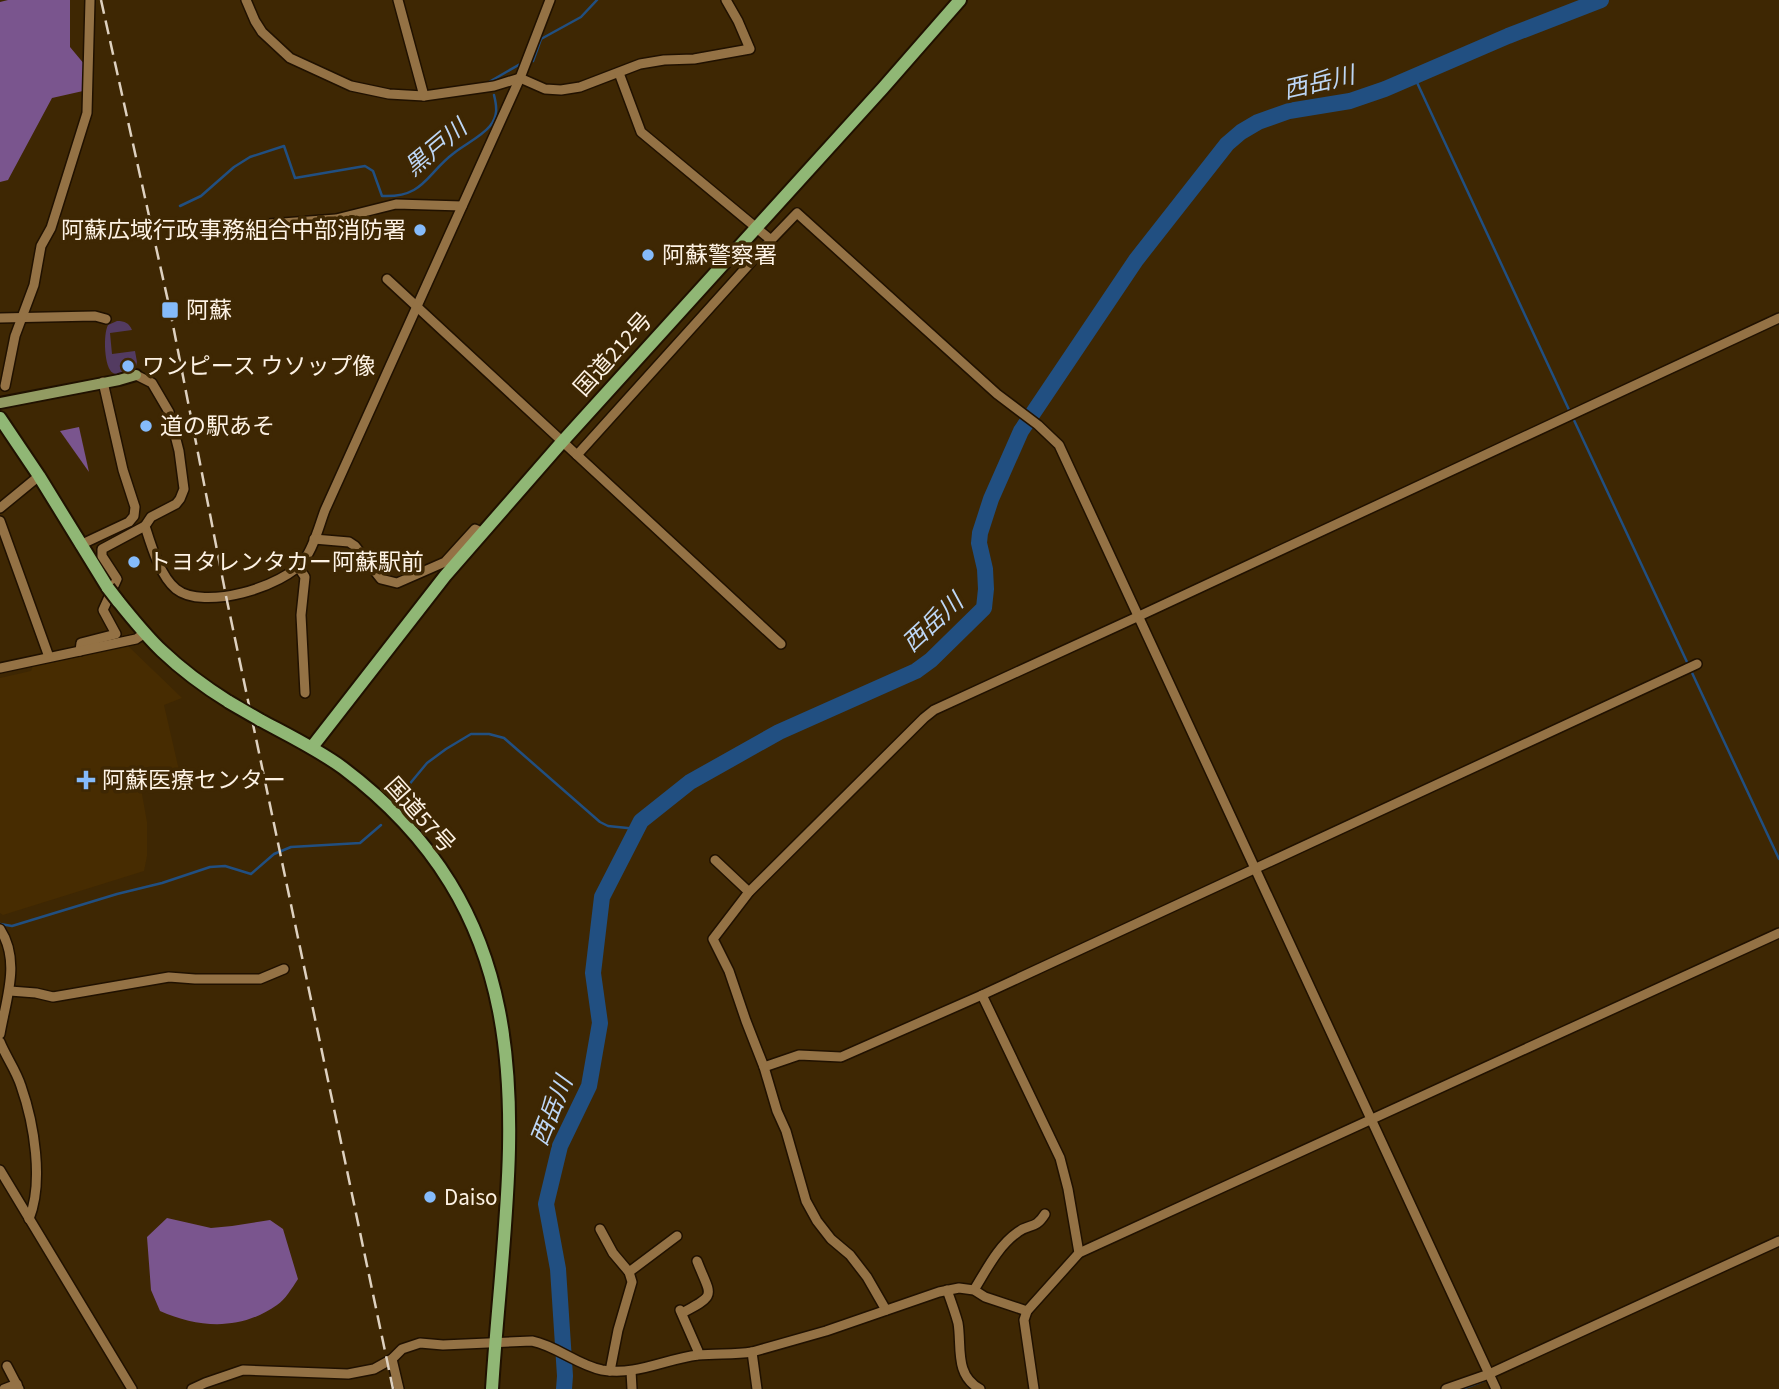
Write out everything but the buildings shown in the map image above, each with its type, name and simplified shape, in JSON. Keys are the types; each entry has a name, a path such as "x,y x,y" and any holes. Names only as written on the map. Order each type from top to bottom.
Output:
{"highway":[{"name":"国道212号","path":"312,747 445,576 482,533 960,0"},
{"name":"国道57号","path":"0,418 108,588 160,649 198,681 229,702 312,747 370,790 423,844 459,897 477,934 495,990 506,1055 510,1119 506,1225 492,1389"}],"main road":[{"path":"0,403 136,375"}],"street":[{"path":"246,0 262,32 290,58 351,86 424,96 495,86 520,78 545,89 561,90 580,87 640,64 694,59 750,49 726,0"},
{"path":"398,0 424,96"},
{"path":"145,526 164,575 173,587 191,596 212,598 258,589 275,583 304,560 520,78 550,0"},
{"path":"5,386 15,336 34,285 41,246 51,228 87,113 92,1"},
{"path":"619,73 641,132 771,240"},
{"path":"269,224 336,219 396,204 463,206"},
{"path":"577,456 797,213 1008,403 1059,445 1496,1389"},
{"path":"387,279 781,643"},
{"path":"0,318 95,316 106,319"},
{"path":"886,1310 867,1277 850,1255 831,1239 817,1222 806,1201 764,1067 729,971 713,939 749,892 934,710 1779,318"},
{"path":"80,651 81,643 116,634 103,610 117,579 102,556 102,549 145,526 151,517 176,504 184,489 179,451 169,412 152,383 136,375"},
{"path":"80,545 129,522 135,511 103,382"},
{"path":"0,508 39,476"},
{"path":"0,521 49,657"},
{"path":"314,539 349,542 381,579 397,583 445,562 475,529 482,533"},
{"path":"298,566 305,577 301,615 305,693"},
{"path":"0,668 135,639 145,633"},
{"path":"764,1067 799,1055 841,1057 982,995 1697,664"},
{"path":"715,860 749,892"},
{"path":"0,929 11,957 10,991 0,1034"},
{"path":"1034,1389 1024,1320 1027,1311 1079,1253 1779,933"},
{"path":"10,991 53,997 169,977 260,979 284,969"},
{"path":"982,995 1060,1158 1079,1253"},
{"path":"0,1042 22,1087 35,1144 35,1206 29,1219"},
{"path":"0,1170 132,1389"},
{"path":"974,1290 1000,1249 1020,1230 1039,1223 1045,1214"},
{"path":"600,1229 613,1253 629,1272 632,1282 610,1371"},
{"path":"629,1272 677,1236"},
{"path":"1446,1389 1489,1374 1779,1241"},
{"path":"697,1261 709,1296 705,1301 681,1311 698,1351 697,1355"},
{"path":"192,1389 243,1370 348,1374 374,1369 392,1359 402,1349 419,1343 443,1345 532,1341 600,1369 631,1371 697,1355 752,1352 826,1331 913,1300 959,1288 974,1290 985,1297 1027,1311"},
{"path":"947,1290 958,1324 958,1351 962,1366 966,1377 980,1389"},
{"path":"752,1352 757,1389"},
{"path":"392,1359 398,1389"},
{"path":"4,1389 18,1387 7,1366"},
{"path":"631,1371 632,1389"}],"shaded area":[{"path":"70,0 70,47 85,65 83,91 52,98 8,180 0,182 0,2"},
{"path":"117,321 126,323 132,330 110,333 112,354 135,351 137,362 135,371 121,375 110,370 105,350 108,325"},
{"path":"79,427 89,472 60,431"},
{"name":"阿蘇医療センター","path":"127,645 182,698 164,705 181,779 140,783 147,822 144,871 3,915 0,913 0,678 31,671 33,666"},
{"path":"167,1218 211,1228 270,1220 283,1229 298,1279 277,1305 249,1319 234,1323 190,1321 160,1311 151,1290 147,1237"}],"waterway":[{"name":"黒戸川","path":"533,61 541,39 581,17 597,0"},
{"name":"西岳川","path":"564,1389 558,1269 546,1204 560,1146 589,1086 600,1023 593,973 602,897 641,821 690,782 779,732 916,671 931,660 984,608 985,569 979,543 980,533 991,499 1021,431 1136,260 1227,144 1241,132 1258,122 1289,111 1350,101 1385,89 1508,36 1601,0"},
{"name":"黒戸川","path":"489,82 522,63"},
{"path":"1414,76 1570,412"},
{"name":"黒戸川","path":"180,206 201,196 234,167 250,157 284,146 295,178 365,166 373,171 382,196 407,193 416,189 445,161 490,126 496,111 494,95"},
{"path":"1573,418 1779,859"},
{"path":"398,798 427,763 446,749 471,734 489,734 504,738 600,822 608,826 637,829"},
{"path":"0,924 12,926 210,867 225,866 251,874 274,854 291,847 360,843 381,825"},
{"path":"1462,1389 1527,1361"}],"railway":[{"path":"101,0 170,310 226,596 393,1389"}],"place":[{"name":"阿蘇広域行政事務組合中部消防署","path":"420,230"},
{"name":"阿蘇警察署","path":"648,255"},
{"name":"阿蘇","path":"170,310"},
{"name":"ワンピース ウソップ像","path":"128,366"},
{"name":"道の駅あそ","path":"146,426"},
{"name":"トヨタレンタカー阿蘇駅前","path":"134,562"},
{"name":"阿蘇医療センター","path":"86,780"},
{"name":"Daiso","path":"430,1197"}]}
